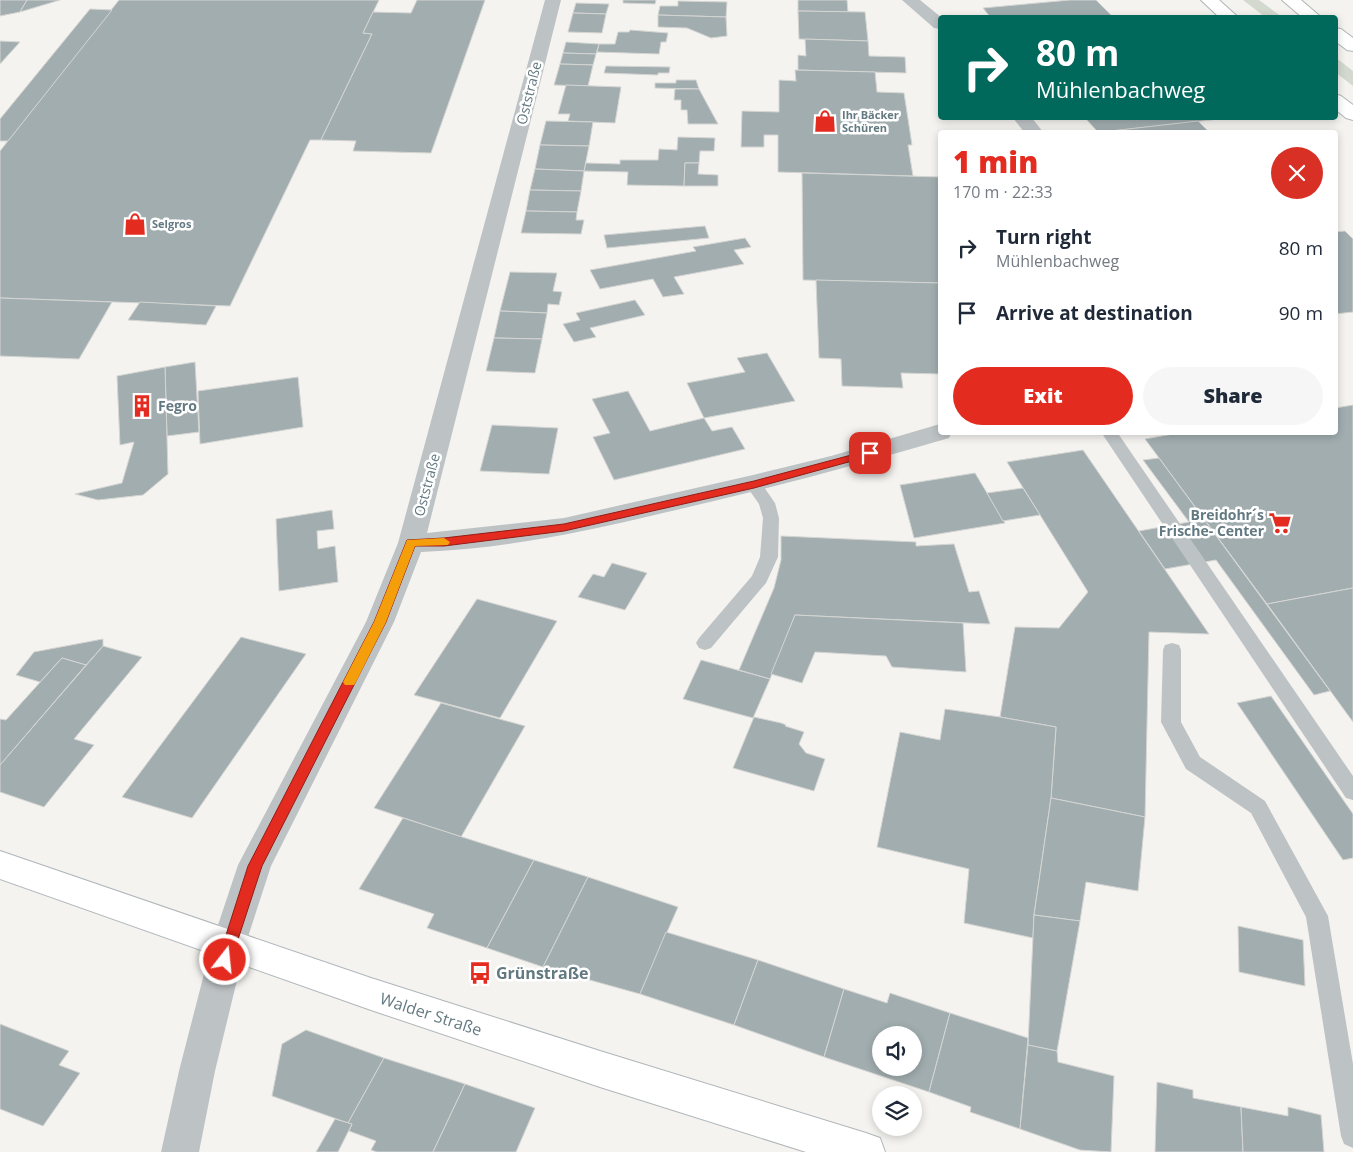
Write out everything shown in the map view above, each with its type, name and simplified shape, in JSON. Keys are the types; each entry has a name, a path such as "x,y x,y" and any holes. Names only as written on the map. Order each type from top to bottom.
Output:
{"main road":[{"path":"1209,0 1227,15"},
{"path":"1290,0 1310,15"},
{"path":"1338,35 1353,46"},
{"path":"1338,102 1353,114"},
{"name":"Walder Straße","path":"0,865 229,943 344,985 866,1152"}],"street":[{"name":"Oststraße","path":"229,943 255,866 380,622 411,543 553,0"},
{"path":"910,0 938,22"},
{"path":"1024,120 1032,130"},
{"path":"411,543 444,542 564,528 754,484 836,463 938,433"},
{"path":"180,1152 197,1071 229,943"}],"lane":[{"path":"1111,435 1353,792"},
{"path":"705,643 760,579 769,557 771,518 767,503 754,484"},
{"path":"1172,650 1171,722 1193,763 1258,807 1318,916 1353,1136"}],"shaded area":[{"path":"1243,0 1259,0 1279,15 1262,15"},
{"path":"1338,59 1353,71 1353,86 1338,74"}],"building":[{"path":"0,0 27,0 20,12 0,16"},
{"path":"27,0 60,0 20,12"},
{"name":"Selgros","path":"119,0 379,0 363,33 372,34 321,140 310,140 230,306 0,298 0,151"},
{"path":"417,0 485,0 431,153 353,151 356,141 321,140 372,34 363,33 373,12 411,13"},
{"path":"623,0 656,0 655,4 623,3"},
{"path":"798,0 847,0 848,12 798,11"},
{"path":"1070,0 1096,0 1111,15 989,15 983,8"},
{"path":"678,1 727,2 726,17 658,15 660,6 678,6"},
{"path":"576,3 609,4 606,14 573,13"},
{"path":"90,9 112,10 8,141 0,141 0,119"},
{"path":"798,11 865,12 868,41 799,39"},
{"path":"573,13 606,14 602,33 568,32"},
{"path":"658,15 726,17 727,36 711,38 687,28 658,27"},
{"path":"630,30 668,33 666,42 661,42 659,54 597,52 599,44 615,44 618,32 629,32"},
{"path":"805,39 868,41 869,56 905,57 906,73 798,70 798,55 806,56"},
{"path":"0,41 20,42 0,64"},
{"path":"566,42 599,44 596,54 563,53"},
{"path":"563,53 596,54 593,65 560,64"},
{"path":"560,64 593,65 588,86 554,85"},
{"path":"606,66 670,67 669,73 658,73 658,75 604,73"},
{"name":"Ihr Bäcker Schüren","path":"795,70 875,72 877,92 904,93 912,145 908,145 913,176 778,172 778,135 764,135 764,147 741,147 742,111 779,112 779,80 796,81"},
{"path":"676,80 696,80 699,89 655,88 655,83 676,83"},
{"path":"566,85 621,87 615,123 568,121 570,114 558,114"},
{"path":"675,89 699,89 718,124 688,124 687,110 681,110 681,100 674,100"},
{"path":"1087,120 1211,120 1120,130 1096,130"},
{"path":"546,121 593,122 589,146 540,145"},
{"path":"1198,121 1207,130 1119,130"},
{"path":"678,137 715,138 714,151 700,151 699,163 685,163 684,186 627,185 628,172 584,171 586,163 620,164 620,160 658,160 659,149 677,150"},
{"path":"540,145 589,146 584,171 535,169"},
{"path":"685,163 699,163 698,174 718,175 718,186 684,186"},
{"path":"535,169 584,171 581,191 530,190"},
{"path":"802,173 938,177 938,283 803,280"},
{"path":"530,190 581,191 577,212 526,211"},
{"path":"526,211 577,212 576,220 584,220 581,234 521,233"},
{"path":"705,226 709,238 607,248 604,235"},
{"path":"1345,231 1353,239 1353,312 1338,314 1338,232"},
{"path":"745,238 751,247 734,250 744,264 674,277 684,294 663,297 653,279 600,289 590,270 696,251 693,247"},
{"path":"510,272 557,273 553,291 562,292 559,305 548,304 547,313 500,311"},
{"path":"816,280 938,283 938,374 901,373 903,388 842,386 841,359 819,358"},
{"path":"0,298 112,302 79,359 0,356"},
{"path":"635,300 645,315 590,328 596,337 574,342 563,324 580,320 576,313"},
{"path":"140,302 216,306 206,325 128,320"},
{"path":"500,311 547,313 542,339 494,338"},
{"path":"494,338 542,339 535,373 486,371"},
{"path":"767,353 795,401 704,418 687,383 745,372 737,358"},
{"name":"Fegro","path":"195,362 199,432 167,436 165,367"},
{"name":"Fegro","path":"165,367 168,474 143,495 98,500 75,494 122,483 134,442 120,445 117,376"},
{"path":"298,377 303,427 200,444 198,391"},
{"path":"628,391 650,431 704,418 712,431 732,427 745,449 614,480 593,437 610,433 592,399"},
{"name":"Breidohr´s Frische- Center","path":"1353,405 1353,588 1267,604 1145,439 1167,435 1338,435 1338,408"},
{"path":"492,425 558,428 549,474 480,471"},
{"path":"1083,450 1209,634 1149,632 1145,817 1051,798 1056,727 1000,717 1015,627 1059,628 1088,592 1007,462"},
{"path":"1159,458 1330,691 1314,695 1216,560 1165,569 1139,531 1189,522 1143,460"},
{"path":"975,473 1005,523 914,538 900,485"},
{"path":"1023,488 1040,515 1003,521 987,493"},
{"path":"332,510 334,529 317,531 318,549 335,546 338,582 279,591 276,519"},
{"path":"781,536 916,542 916,546 954,544 969,592 979,591 990,624 795,615 770,679 739,670 774,588 781,560"},
{"path":"612,563 647,573 625,610 578,597 593,574 604,577"},
{"path":"1353,588 1353,722 1267,604"},
{"path":"477,599 557,621 500,718 414,695"},
{"path":"795,615 963,623 966,672 892,667 886,656 815,652 802,683 771,674"},
{"path":"241,637 306,654 192,818 122,797"},
{"path":"103,639 103,646 86,665 62,658 40,682 16,675 34,652"},
{"path":"103,646 142,657 74,739 94,745 44,807 0,792 0,765"},
{"path":"62,658 86,665 0,765 0,719 6,720"},
{"path":"701,660 770,679 753,718 683,699"},
{"path":"1271,696 1353,814 1353,858 1343,860 1237,703"},
{"path":"441,703 525,726 461,837 374,808"},
{"path":"945,709 1056,727 1051,798 1034,915 1033,938 964,923 969,869 877,847 900,732 940,740"},
{"path":"754,717 781,723 804,732 799,744 806,753 825,759 814,791 733,768"},
{"path":"1051,798 1145,817 1138,891 1086,882 1080,921 1034,915"},
{"path":"403,818 534,860 487,948 427,928 434,914 359,889"},
{"path":"534,860 588,877 543,967 487,948"},
{"path":"588,877 678,907 640,994 543,967"},
{"path":"1034,915 1080,921 1057,1051 1028,1045"},
{"path":"1238,926 1303,940 1305,986 1239,972"},
{"path":"666,932 758,960 734,1025 640,994"},
{"path":"758,960 844,989 824,1057 734,1025"},
{"path":"844,989 887,1003 890,993 950,1013 929,1092 922,1090 922,1086 911,1086 881,1076 922,1076 922,1026 872,1026 872,1073 824,1057"},
{"path":"950,1013 1028,1038 1020,1129 970,1112 971,1107 929,1092"},
{"path":"0,1024 69,1051 59,1065 80,1073 43,1126 0,1109"},
{"path":"306,1030 384,1058 348,1123 272,1096 282,1044"},
{"path":"1028,1045 1057,1051 1058,1062 1114,1076 1111,1152 1080,1150 1020,1129"},
{"path":"384,1058 465,1084 433,1152 377,1152 371,1150 376,1141 349,1131 352,1124 348,1123"},
{"path":"1157,1082 1193,1090 1193,1098 1241,1107 1243,1152 1155,1152"},
{"path":"465,1084 535,1108 516,1152 433,1152"},
{"path":"1241,1107 1288,1116 1288,1107 1321,1115 1324,1152 1243,1152"},
{"path":"335,1119 352,1124 338,1152 316,1152"}],"slow traffic":[{"path":"350,682 380,622 411,543 444,542"}],"place":[{"name":"Ihr Bäcker Schüren","path":"825,121"},
{"name":"Selgros","path":"135,224"},
{"name":"Fegro","path":"142,406"},
{"name":"Breidohr´s Frische- Center","path":"1280,523"},
{"name":"Grünstraße","path":"480,973"}],"route":[{"path":"225,960 255,866 380,622 411,543 444,542 564,528 754,484 870,453"}]}
